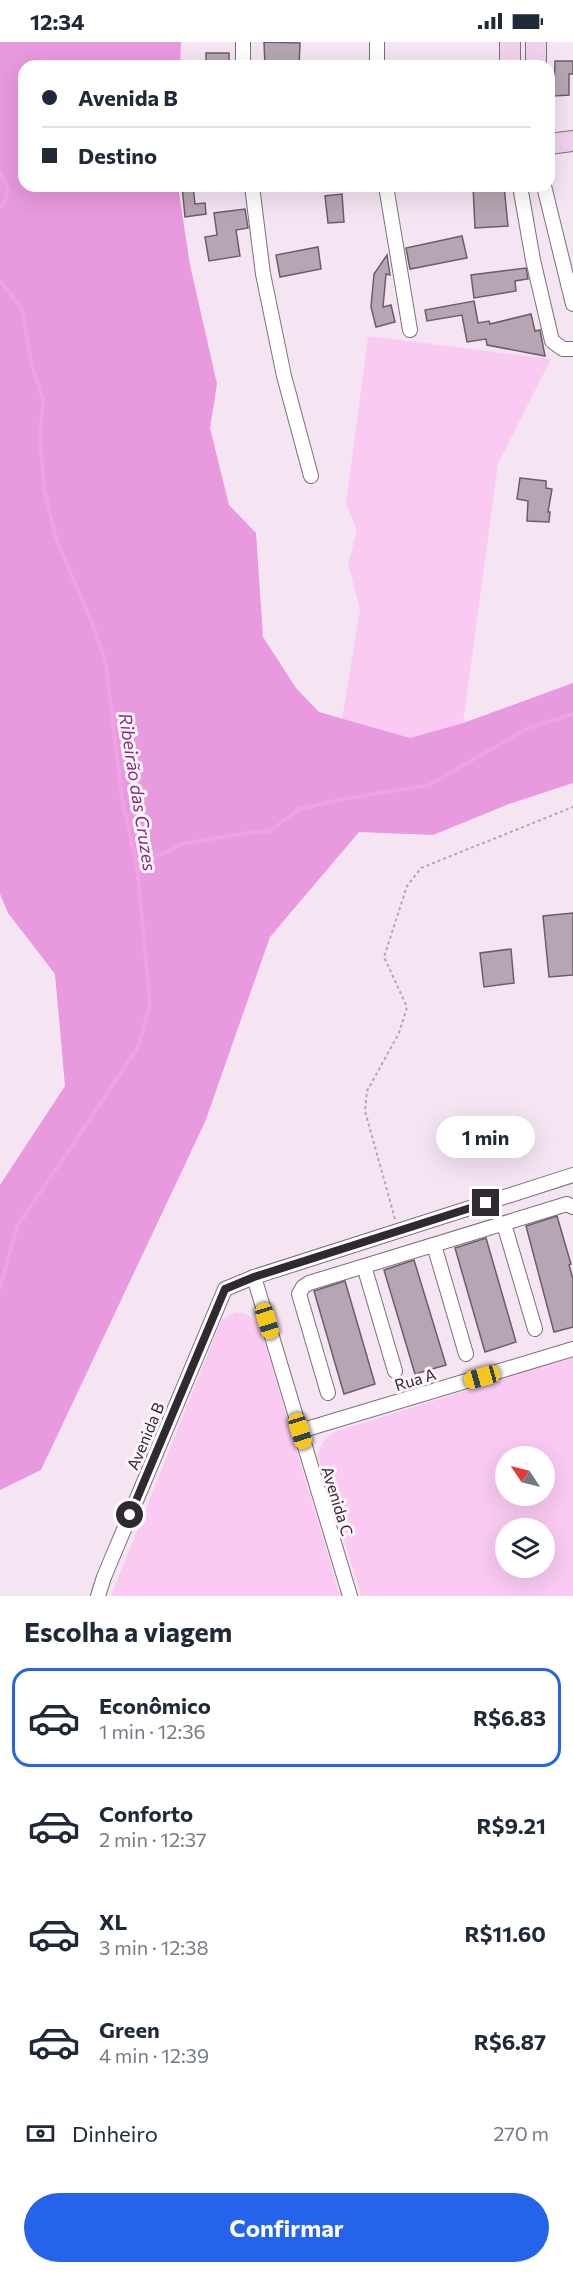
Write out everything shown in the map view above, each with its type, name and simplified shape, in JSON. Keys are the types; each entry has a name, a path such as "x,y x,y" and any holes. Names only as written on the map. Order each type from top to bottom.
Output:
{"street":[{"path":"243,42 243,60"},
{"path":"377,42 377,60"},
{"path":"510,42 510,60"},
{"path":"536,42 536,60"},
{"path":"555,143 573,141"},
{"path":"253,192 263,274 284,376 311,476"},
{"path":"387,192 410,330"},
{"path":"521,192 533,260 552,341 563,349 573,349"},
{"path":"545,192 573,304"},
{"path":"254,1277 573,1175"},
{"path":"328,1393 299,1294 303,1287 309,1283 567,1204 573,1207"},
{"path":"504,1224 535,1329"},
{"path":"434,1245 466,1354"},
{"path":"364,1266 395,1371"},
{"name":"Avenida B","path":"98,1596 225,1289 254,1277"},
{"name":"Avenida C","path":"254,1277 350,1596"},
{"name":"Rua A","path":"300,1431 573,1349"}],"path":[{"path":"398,1231 365,1111 367,1091 399,1033 407,1007 384,957 407,886 421,868 573,807"}],"shaded area":[{"path":"0,42 181,42 180,60 18,60 18,192 179,192 190,265 217,384 210,428 229,505 256,533 263,637 296,688 319,712 410,738 463,723 573,683 573,783 509,804 433,835 359,832 270,937 205,1122 41,1470 0,1490 0,1185 65,1086 55,974 8,913 0,894"},
{"path":"368,336 551,359 498,464 463,723 410,738 342,719 360,610 348,564 357,530 346,504"},
{"path":"235,1312 246,1314 259,1323 340,1596 111,1596 221,1321"},
{"path":"573,1357 573,1596 361,1596 318,1455 323,1442 334,1432"}],"building":[{"path":"264,42 300,43 299,60 265,60"},
{"path":"206,53 229,53 229,60 206,60"},
{"path":"555,61 573,61 573,74 569,74 569,95 555,96"},
{"path":"183,192 194,192 195,204 205,203 206,214 185,217"},
{"path":"473,192 505,192 508,226 475,228"},
{"path":"342,194 344,222 328,223 325,196"},
{"path":"245,209 248,228 236,230 240,256 209,261 205,237 217,235 214,213"},
{"path":"462,236 467,258 410,269 406,248"},
{"path":"318,247 321,269 280,277 276,255"},
{"path":"387,255 390,275 386,274 383,307 391,305 395,322 376,327 371,307 374,274"},
{"path":"526,268 528,279 515,281 516,291 474,298 471,275"},
{"path":"474,301 478,323 489,321 490,324 531,314 535,331 540,330 545,356 487,345 486,339 467,342 462,315 427,321 425,310"},
{"path":"520,478 546,481 546,488 552,489 548,512 550,512 549,522 527,521 528,501 517,499"},
{"path":"573,913 573,975 549,977 543,916"},
{"path":"511,949 514,983 484,987 480,953"},
{"path":"557,1216 571,1264 569,1265 573,1279 573,1327 554,1332 526,1226"},
{"path":"486,1238 516,1342 485,1352 455,1248"},
{"path":"414,1260 446,1365 415,1374 384,1270"},
{"path":"345,1281 375,1384 344,1394 314,1291"}],"waterway":[{"name":"Ribeirão das Cruzes","path":"0,173 8,189 4,204 0,207"},
{"name":"Ribeirão das Cruzes","path":"0,281 22,309 31,362 43,400 40,437 44,489 56,538 95,631 106,664 122,799 137,866 150,1004 138,1047 17,1227 0,1288"},
{"path":"137,866 182,844 270,831 299,809 343,799 429,785 528,728 573,714"}],"route":[{"path":"130,1515 225,1289 254,1277 486,1203"}]}
